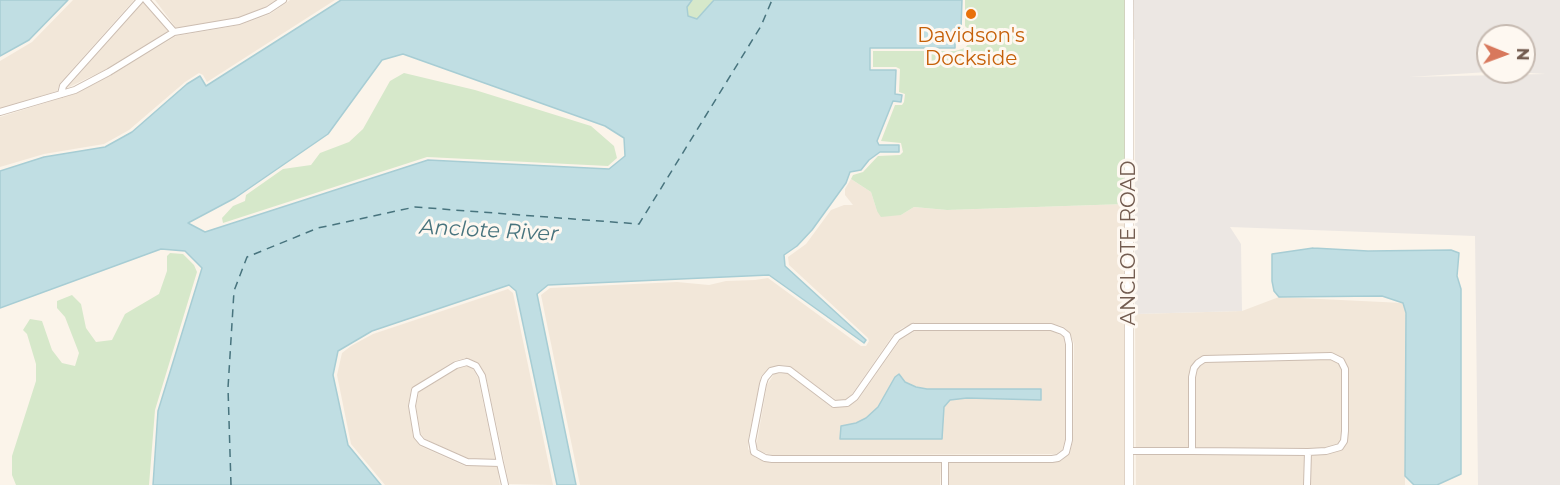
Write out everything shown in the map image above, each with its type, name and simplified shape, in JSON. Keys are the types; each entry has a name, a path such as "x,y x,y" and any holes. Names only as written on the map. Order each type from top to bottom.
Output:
{"street":[{"path":"61,94 63,86 140,0"},
{"path":"146,0 174,32"},
{"path":"0,112 75,90 174,32 239,21 268,10 283,0"},
{"name":"ANCLOTE ROAD","path":"1129,0 1129,485"},
{"path":"914,327 1051,327 1068,336 1069,440 1066,452 1052,459 945,459 772,459 759,456 752,448 752,441 765,378 771,371 789,370 834,404 839,405 855,397 893,342 914,327"},
{"path":"1130,451 1308,452 1335,450 1344,441 1345,369 1341,362 1330,356 1204,359 1198,363 1192,377 1192,451"},
{"path":"500,463 467,462 422,442 417,436 412,405 415,390 456,365 467,362 476,366 482,376 505,485"},
{"path":"1307,485 1308,452"},
{"path":"945,459 945,485"}],"shaded area":[{"path":"73,0 134,0 60,83 57,91 0,109 0,61 32,42"},
{"path":"155,0 276,0 238,18 176,28"},
{"path":"290,0 335,0 207,82 199,73 185,82 129,130 104,144 44,154 0,167 0,117 77,93 176,36 240,25 270,14"},
{"path":"1133,0 1560,0 1560,485 1478,485 1475,236 1230,227 1241,244 1242,311 1135,314"},
{"path":"143,2 168,31 107,69 67,88"},
{"path":"851,179 871,192 877,211 901,215 914,207 947,210 1125,204 1125,485 949,485 949,463 1052,462 1061,461 1070,453 1073,440 1074,344 1070,333 1064,327 1051,323 912,324 893,335 852,394 845,400 836,400 789,366 780,365 770,368 761,376 748,440 748,449 756,458 771,463 941,463 940,485 580,485 541,295 550,288 677,282 709,285 726,281 768,278 861,346 866,346 868,338 789,265 788,257 806,244 831,210 844,205 853,205 845,195 845,189"},
{"path":"508,289 513,293 553,485 509,484 486,376 478,363 467,358 454,361 411,389 408,406 413,436 420,446 465,466 497,466 500,485 385,485 351,444 337,375 342,353 373,334"},
{"path":"1279,297 1403,303 1406,313 1405,485 1136,485 1135,314 1242,311"},
{"path":"1050,330 1064,337 1065,440 1062,450 1056,454 772,455 761,452 756,447 767,385 774,374 787,373 831,407 847,407 858,400 900,340 915,331","holes":["899,374 905,382 927,389 1041,389 1041,399 967,398 950,400 944,407 942,439 841,426 866,418 878,407"]},
{"path":"466,366 473,369 478,378 495,459 468,459 425,439 421,434 416,406 419,392 458,368"}],"green space":[{"path":"692,0 714,0 697,19 688,17 687,7"},
{"path":"965,0 1125,0 1125,204 947,210 914,207 901,215 881,217 871,192 851,179 853,175 863,172 878,156 900,155 903,152 901,143 881,141 895,105 902,105 904,102 905,94 899,92 900,69 873,67 873,51 955,51 965,48 969,43 969,30 965,26"},
{"path":"404,73 475,90 591,126 614,146 617,158 608,166 427,157 223,223 222,218 233,206 245,201 246,195 283,169 311,165 320,153 349,142 363,129 390,81"},
{"path":"170,253 183,254 194,265 197,272 155,410 149,485 16,485 12,475 12,456 36,381 36,364 27,334 23,330 30,319 42,321 52,350 62,363 75,366 79,353 65,317 57,308 57,301 72,295 81,304 86,328 96,342 112,340 125,314 159,294 167,271 167,256"}],"water":[{"path":"0,0 68,0 29,40 0,56"},
{"name":"Anclote River","path":"341,0 692,0 687,7 688,16 697,19 714,0 962,0 961,29 965,30 965,42 955,43 955,48 870,48 870,70 896,70 895,94 902,95 901,102 893,101 877,141 879,145 899,145 899,152 880,152 861,170 850,172 846,183 812,230 797,246 784,255 785,266 866,340 864,343 769,275 548,285 537,294 576,485 557,485 516,291 509,285 372,331 338,351 333,375 348,445 381,485 153,485 158,411 202,268 185,251 161,249 0,308 0,171 44,157 105,147 132,132 187,84 200,76 206,86","holes":["403,54 605,126 624,138 625,156 609,169 428,160 205,232 188,223 235,198 328,134 382,60"]},
{"path":"1313,248 1368,251 1451,250 1459,253 1457,276 1461,289 1461,474 1437,485 1414,485 1405,476 1406,313 1403,303 1382,296 1279,297 1274,291 1272,254"},
{"path":"899,374 905,382 927,389 1041,389 1041,400 967,398 950,400 944,407 942,439 840,439 841,426 866,418 878,407"}],"ferry route":[{"path":"231,485 228,388 234,291 247,257 318,228 415,207 639,224 761,26 772,0"}],"place":[{"name":"Davidson's Dockside","path":"971,14"}]}
